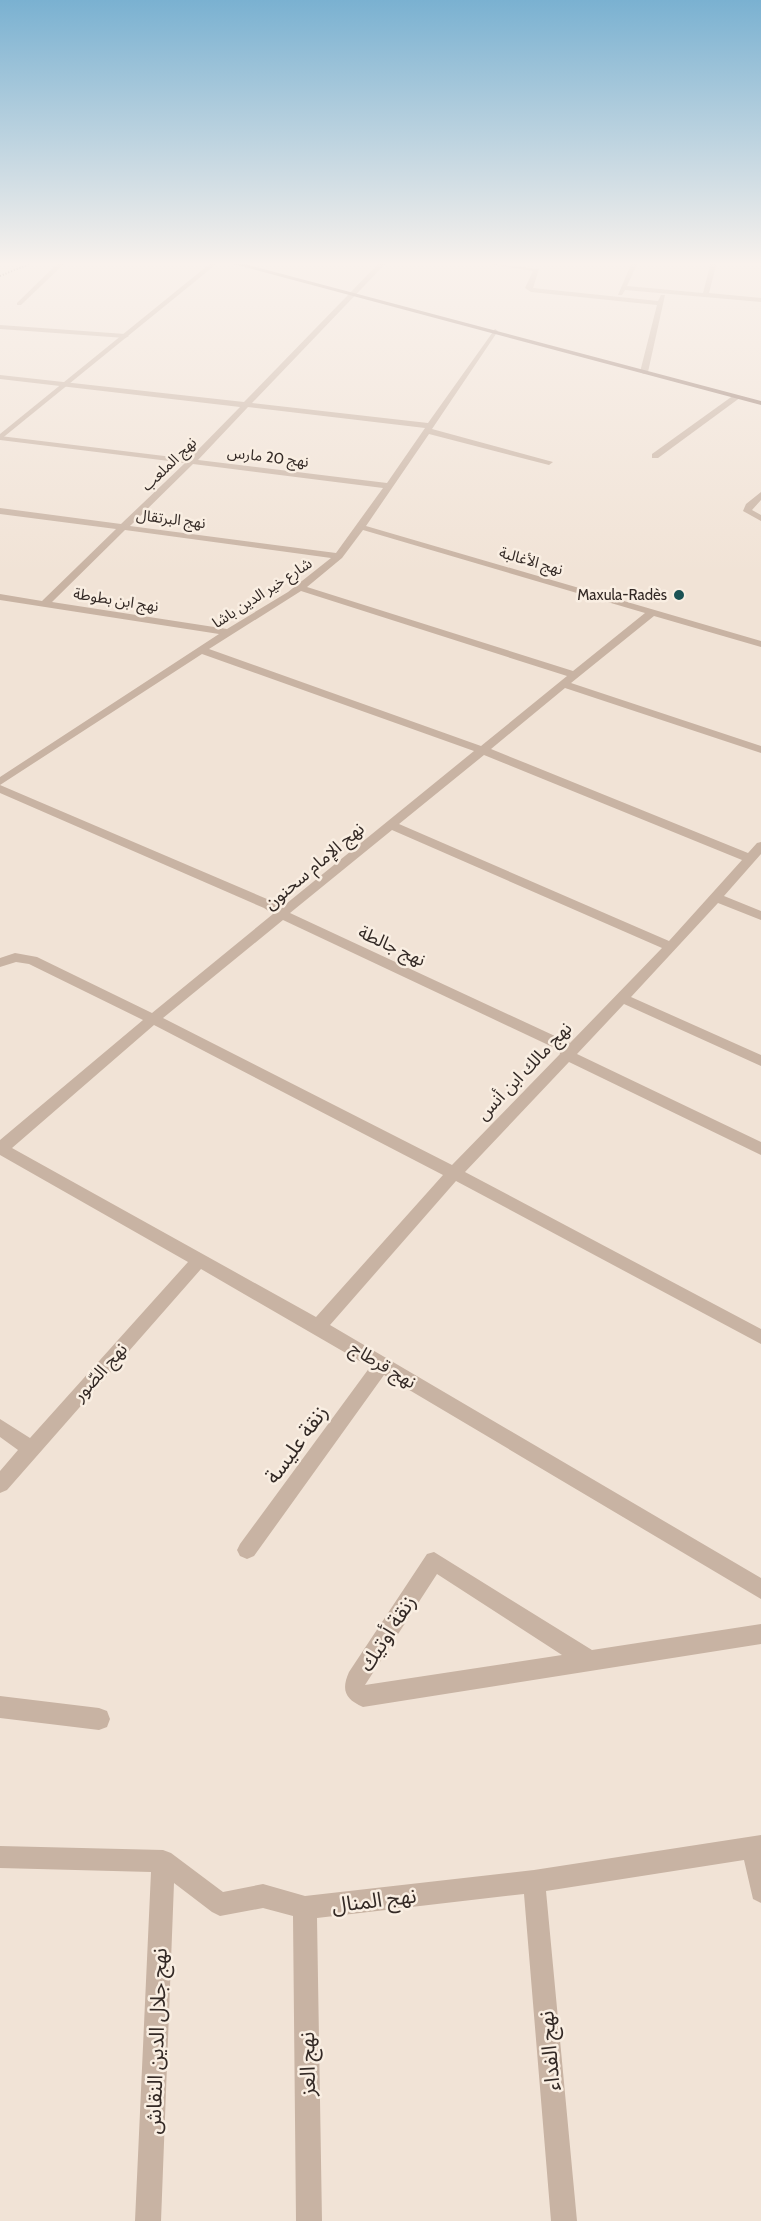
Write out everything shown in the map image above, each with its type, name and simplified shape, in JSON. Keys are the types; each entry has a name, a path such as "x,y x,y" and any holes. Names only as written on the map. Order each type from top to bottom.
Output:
{"main road":[{"path":"621,366 761,403"}],"street":[{"path":"0,438 89,366"},
{"name":"نهج الملعب","path":"44,604 192,461 285,366"},
{"name":"شارع خير الدين باشا","path":"0,782 228,632 301,588 339,556 472,366"},
{"path":"644,372 646,366"},
{"path":"0,377 430,428 549,462"},
{"path":"655,456 736,397"},
{"name":"نهج 20 مارس","path":"0,438 390,486"},
{"path":"761,495 747,511 761,518"},
{"name":"نهج البرتقال","path":"0,511 339,556"},
{"name":"نهج الأغالبة","path":"361,527 761,644"},
{"path":"301,588 574,675"},
{"name":"نهج ابن بطوطة","path":"0,597 228,632"},
{"name":"نهج الإمام سحنون","path":"0,1148 154,1018 652,612"},
{"path":"202,650 482,750 749,858"},
{"path":"562,684 761,750"},
{"name":"نهج جالطة","path":"0,789 269,905 283,915 565,1047 567,1055 761,1149"},
{"path":"391,825 671,947"},
{"name":"نهج مالك ابن أنس","path":"318,1327 454,1173 671,947 761,846"},
{"path":"715,897 761,916"},
{"path":"0,963 15,957 32,960 154,1018 454,1173 761,1337"},
{"path":"622,998 761,1061"},
{"name":"نهج قرطاج","path":"0,1148 382,1364 761,1589"},
{"name":"نهج الصّور","path":"0,1484 199,1260"},
{"name":"زنقة عليسة","path":"247,1550 382,1364"},
{"path":"0,1427 31,1449"},
{"name":"زنقة أوتيك","path":"590,1661 434,1561 356,1679 354,1690 363,1696 590,1661 761,1634"},
{"path":"0,1707 99,1719"},
{"path":"757,1846 761,1891"},
{"name":"نهج المنال","path":"163,1862 220,1904 263,1896 305,1908 534,1881 757,1846"},
{"path":"0,1857 163,1862"},
{"name":"نهج جلال الدين النقاش","path":"148,2221 163,1862"},
{"name":"نهج الفداء","path":"534,1881 564,2221"},
{"name":"نهج العز","path":"305,1908 309,2221"}],"place":[{"name":"Maxula-Radès","path":"679,595"}]}
